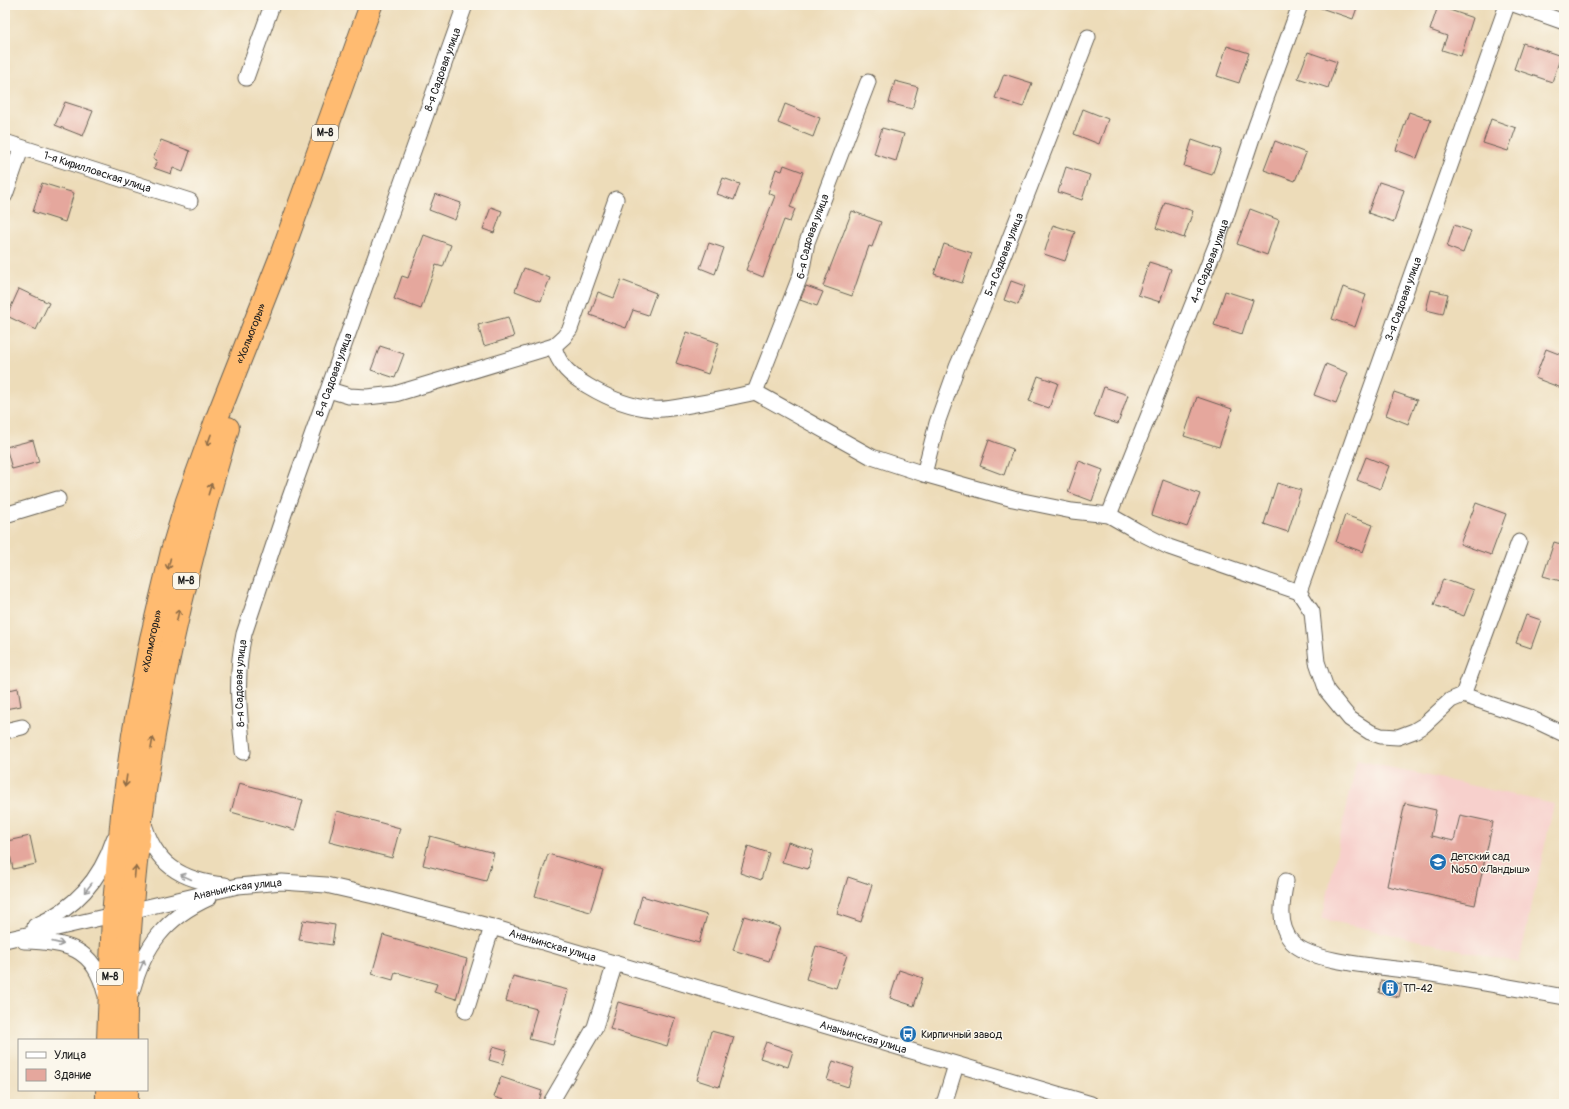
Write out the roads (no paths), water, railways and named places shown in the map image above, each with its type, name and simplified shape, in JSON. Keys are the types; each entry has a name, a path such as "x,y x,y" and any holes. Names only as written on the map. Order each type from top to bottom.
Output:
{"highway":[{"name":"«Холмогоры»","path":"108,1039 117,1010 122,913 131,814 195,542 279,261 370,5"},
{"name":"«Холмогоры»","path":"117,1010 126,1039"},
{"path":"107,1091 107,1104"},
{"path":"127,1091 127,1104"}],"street":[{"path":"246,78 272,5"},
{"name":"8-я Садовая улица","path":"243,752 237,675 239,654 244,634 285,511 465,5"},
{"name":"4-я Садовая улица","path":"1109,515 1217,243 1256,126 1300,5"},
{"name":"3-я Садовая улица","path":"1299,592 1508,5"},
{"path":"1516,5 1564,22"},
{"name":"5-я Садовая улица","path":"924,474 937,423 957,367 987,297 1088,37"},
{"name":"6-я Садовая улица","path":"755,392 801,274 807,242 868,82"},
{"name":"1-я Кирилловская улица","path":"5,142 190,202"},
{"path":"5,195 21,148"},
{"path":"329,390 349,396 367,398 395,394 554,346 570,329 616,199"},
{"path":"554,346 557,358 567,371 583,383 605,396 633,406 655,410 719,401 755,392 872,457 924,474 1046,506 1109,515 1169,547 1299,592 1312,612 1317,662 1327,691 1345,714 1359,726 1381,736 1398,737 1424,725 1451,700 1463,695 1528,717 1564,734"},
{"path":"5,515 58,499"},
{"path":"1463,695 1519,542"},
{"path":"5,731 22,726"},
{"path":"5,940 56,916 84,893 93,882 131,814 145,829 155,850 174,870 195,881 238,886"},
{"path":"1286,881 1281,903 1283,926 1292,942 1312,954 1360,965 1417,972 1564,997"},
{"name":"Ананьинская улица","path":"5,940 238,886 282,882 326,886 374,896 492,927 1091,1104"},
{"path":"117,1010 141,967 147,952 162,931 180,913 238,886"},
{"path":"466,1011 492,927"},
{"path":"5,940 49,941 80,951 88,957 100,975 117,1010"},
{"path":"550,1104 589,1040 595,1027 614,963"},
{"path":"944,1104 956,1065"}],"place":[{"name":"Детский сад №50 «Ландыш»","path":"1438,862"},
{"name":"ТП-42","path":"1390,988"},
{"name":"Кирпичный завод","path":"908,1034"}]}
